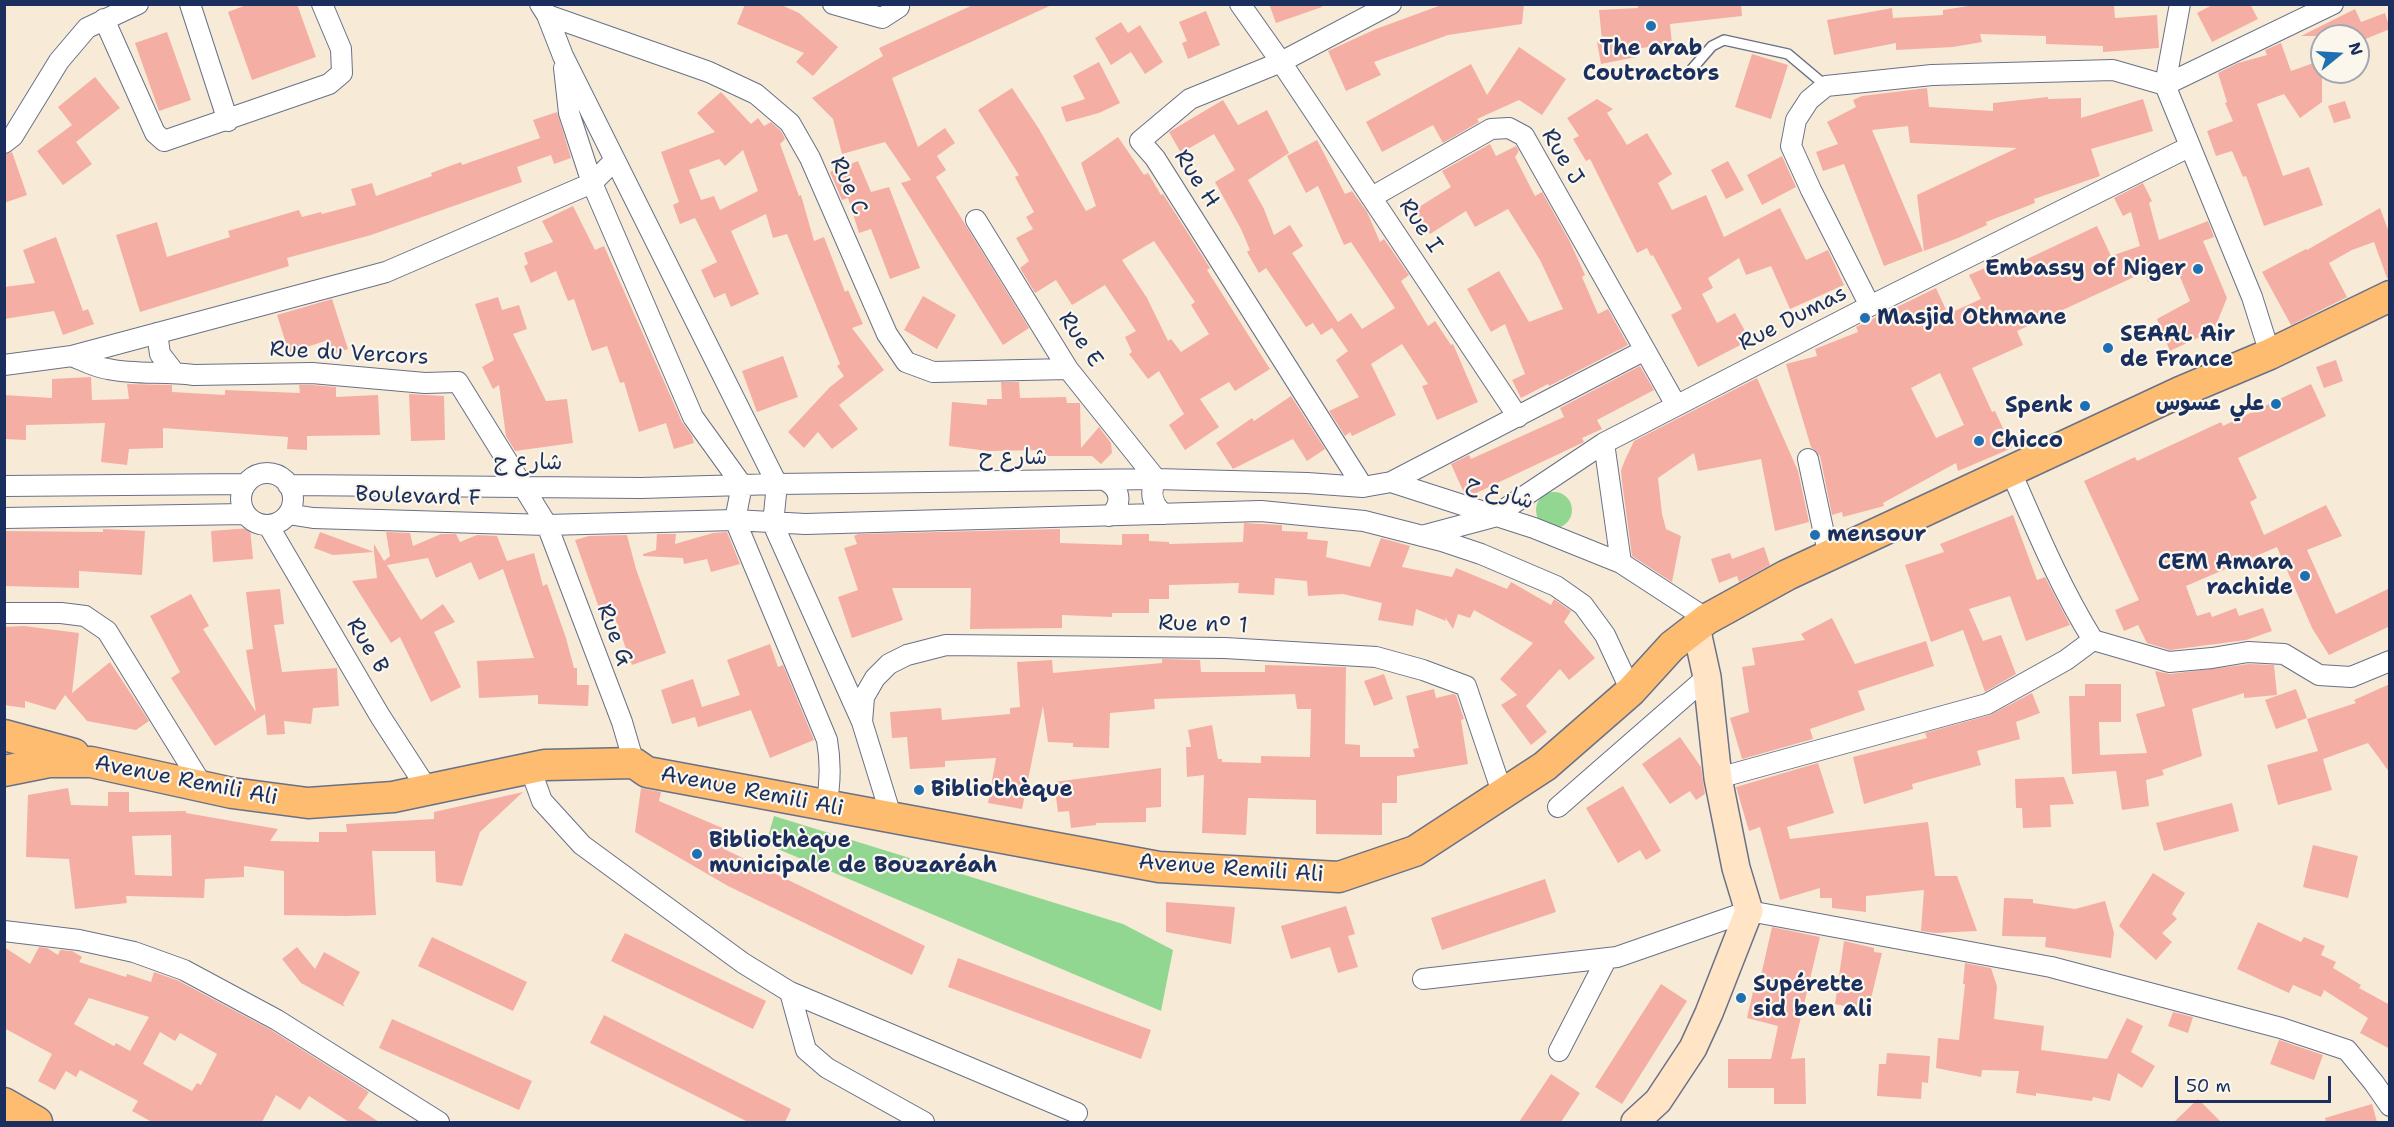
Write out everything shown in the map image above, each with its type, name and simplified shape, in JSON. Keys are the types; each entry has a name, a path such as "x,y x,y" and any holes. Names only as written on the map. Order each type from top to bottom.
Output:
{"main road":[{"name":"Avenue Remili Ali","path":"4,771 49,762 76,761 109,765 204,788 308,803 356,801 428,790 545,765 634,763 647,772 1160,867 1339,877 1415,851 1503,795 1545,766 1631,691 1672,645 1702,623 1787,576 2180,392 2270,354 2390,296"},
{"path":"4,735 109,765"},
{"path":"4,1103 38,1122"}],"street":[{"path":"4,143 13,136 59,61 87,28 138,4"},
{"path":"190,4 228,121"},
{"path":"104,19 154,133 164,141 228,121 330,84 342,73 341,49 322,4"},
{"path":"832,4 882,18 900,5"},
{"name":"Rue I","path":"1240,4 1518,417"},
{"name":"Rue H","path":"1364,487 1155,158 1140,141 1190,99 1281,62 1391,4"},
{"path":"2180,4 2165,85 2252,297 2270,354"},
{"path":"1870,306 1791,146 1796,120 1809,100 1826,86 1932,75 2113,70 2165,85 2333,4"},
{"path":"543,10 563,56 777,484 773,524 862,722 892,819"},
{"name":"Rue C","path":"543,10 709,72 756,94 790,123 810,158 888,334 906,362 933,372 1068,369"},
{"path":"563,56 569,113 592,183 693,417 742,485 735,520 827,740 831,762 831,781 826,806"},
{"name":"Rue J","path":"1372,197 1491,129 1509,128 1524,136 1676,405"},
{"name":"Rue Dumas","path":"1422,536 1493,517 1604,443 1870,306 2189,147"},
{"path":"4,365 72,356 386,272 592,183 615,160"},
{"name":"Rue E","path":"976,220 1068,369 1156,479"},
{"path":"157,333 160,354 174,372"},
{"path":"1391,482 1646,350"},
{"name":"Rue du Vercors","path":"72,356 93,366 110,370 174,372 194,375 312,374 425,383 459,382 547,525"},
{"path":"1604,443 1621,563"},
{"path":"1808,459 1829,557"},
{"path":"267,472 279,476 288,485 293,501 288,514 276,524 259,524 245,514 240,501 245,484 254,476 267,472"},
{"path":"2011,472 2056,573 2093,640 2169,662 2248,652 2284,654 2319,675 2351,677 2390,661"},
{"path":"1156,479 1152,496 1156,506 1164,514"},
{"name":"شارع ح","path":"288,485 641,488 1156,479 1307,483 1364,487 1391,482 1493,517 1534,528 1621,563 1702,623"},
{"path":"1106,481 1116,489 1119,501 1118,507 1109,516"},
{"path":"4,486 245,484"},
{"name":"Boulevard F","path":"288,514 313,518 547,525 735,520 773,524 1262,511 1364,520 1481,554 1556,586 1583,605 1605,635 1631,691"},
{"path":"4,518 245,514"},
{"name":"Rue B","path":"268,525 380,716 428,790"},
{"name":"Rue G","path":"547,525 622,722 634,763"},
{"path":"4,613 85,616 106,631 204,788"},
{"path":"1635,1122 1658,1101 1693,1048 1749,911 1736,867 1718,778 1702,623"},
{"path":"1718,778 1987,704 2066,660 2093,640"},
{"name":"Rue n° 1","path":"862,722 864,697 875,678 889,664 907,655 946,645 1225,648 1376,657 1423,670 1467,686 1503,795"},
{"path":"1558,807 1707,677"},
{"path":"530,768 542,801 582,845 743,963 790,992 1077,1113"},
{"path":"1423,978 1607,958 1749,911 2051,967 2281,1028 2347,1050 2390,1106"},
{"path":"4,931 42,934 112,947 134,952 184,970 277,1020 439,1122"},
{"path":"1559,1051 1607,958"},
{"path":"790,992 806,1050 827,1068 924,1122"}],"lane":[{"path":"1692,69 1712,46 1724,40 1788,54 1826,86"}],"green space":[{"path":"1554,492 1566,498 1572,510 1566,522 1554,528 1542,522 1536,510 1542,498"},
{"path":"774,816 1123,924 1173,950 1161,1011 766,844"}],"building":[{"path":"249,4 297,4 316,57 252,80 228,12"},
{"path":"745,4 779,4 799,13 838,47 813,76 796,62 804,53 737,24"},
{"path":"975,4 1054,4 892,78 918,147 945,128 955,143 937,156 946,170 936,177 1029,328 1003,345 901,183 911,180 885,142 842,154 833,119 812,98 883,56 879,48"},
{"path":"1269,4 1321,4 1322,7 1276,23"},
{"path":"1444,4 1524,4 1522,24 1448,35 1374,62 1381,75 1346,91 1328,51 1376,29"},
{"path":"1637,4 1741,4 1742,16 1670,24 1672,44 1634,49 1636,57 1601,64 1597,42 1602,41 1599,10 1638,8"},
{"path":"1981,4 2114,5 2115,18 2157,15 2159,48 2103,52 2103,46 2046,44 2046,36 1980,34 1982,42 1953,47 1896,50 1896,43 1834,55 1827,20 1892,8 1893,18 1943,15 1943,10"},
{"path":"2214,4 2250,4 2258,19 2212,42 2197,13"},
{"path":"2355,9 2361,22 2385,13 2390,29 2370,37 2370,24 2325,24"},
{"path":"1206,11 1220,45 1188,59 1182,43 1187,41 1179,22"},
{"path":"1121,22 1128,33 1140,25 1163,62 1145,74 1131,52 1111,65 1095,38"},
{"path":"167,32 191,100 159,111 135,43"},
{"path":"2281,43 2291,71 2310,64 2310,84 2322,84 2322,102 2300,118 2284,94 2257,104 2283,176 2309,167 2323,205 2264,226 2246,176 2243,177 2232,151 2216,156 2207,131 2233,121 2225,103 2227,102 2218,73 2238,63 2267,55 2265,50"},
{"path":"1519,47 1566,79 1542,115 1519,100 1477,119 1479,122 1443,143 1433,125 1382,152 1366,122 1471,64 1487,95"},
{"path":"1752,54 1788,65 1771,119 1735,107"},
{"path":"1099,62 1120,103 1099,113 1066,122 1061,107 1085,99 1073,76"},
{"path":"95,77 120,108 76,142 92,164 63,185 37,151 72,125 58,107"},
{"path":"1012,88 1039,129 1086,211 1096,206 1081,163 1118,137 1144,175 1148,173 1210,268 1207,270 1270,369 1235,391 1229,382 1200,399 1219,427 1185,450 1169,425 1184,414 1159,371 1148,379 1129,354 1132,352 1125,337 1136,331 1105,285 1072,305 1056,280 1035,293 1020,268 1029,261 1016,238 1033,229 1026,217 1034,212 1015,177 1019,175 978,110","holes":["1154,241 1195,302 1191,305 1209,334 1181,352 1171,339 1168,341 1147,298 1122,260"]},
{"path":"1927,88 1929,107 1993,111 1993,103 2048,97 2048,99 2081,98 2081,118 2143,99 2153,131 2091,149 2100,176 2034,199 2035,203 1986,222 1987,225 1924,251 1917,195 2017,148 1910,143 1908,126 1872,130 1923,251 1884,266 1844,164 1823,171 1816,152 1838,144 1827,122 1856,107 1853,100 1862,96"},
{"path":"721,92 751,124 758,118 764,126 771,122 781,131 785,139 780,144 799,196 801,195 814,241 824,237 845,292 848,290 863,324 852,328 884,370 839,405 858,429 832,449 818,432 804,448 788,432 830,387 844,376 837,366 840,364 787,234 773,238 766,214 731,231 759,294 731,307 725,293 714,298 701,270 717,262 695,218 680,224 673,205 679,202 661,152 715,132 697,113","holes":["743,150 758,191 720,210 714,196 701,200 689,170 719,159 725,166"]},
{"path":"1597,99 1613,109 1607,113 1627,145 1647,133 1672,174 1658,183 1672,210 1706,195 1724,237 1780,208 1806,260 1828,250 1844,285 1790,309 1771,266 1746,275 1739,258 1708,278 1713,288 1702,294 1717,323 1735,313 1750,340 1698,367 1671,315 1682,309 1653,255 1651,256 1647,248 1637,253 1590,159 1586,161 1573,139 1579,136 1567,118"},
{"path":"1223,100 1238,125 1267,110 1289,153 1248,180 1264,209 1274,235 1290,225 1303,246 1292,253 1338,322 1351,313 1362,329 1395,308 1351,242 1344,245 1318,186 1306,193 1287,156 1317,140 1345,194 1352,191 1367,212 1380,242 1384,239 1409,275 1401,281 1428,326 1435,321 1451,345 1453,344 1478,402 1437,420 1422,386 1428,384 1402,344 1371,364 1396,415 1352,436 1350,432 1345,436 1329,411 1359,397 1336,360 1348,351 1332,328 1321,335 1313,323 1306,327 1266,268 1259,273 1247,252 1250,250 1241,229 1215,182 1235,170 1214,134 1181,153 1169,132"},
{"path":"2345,101 2351,118 2334,123 2328,106"},
{"path":"557,112 571,158 554,164 551,155 517,167 522,182 371,235 287,258 289,266 140,312 116,235 157,222 167,257 230,237 228,231 299,210 302,217 356,205 351,189 372,183 376,196 432,176 431,173 461,162 462,165 540,138 533,120"},
{"path":"1490,144 1496,156 1516,146 1519,151 1515,157 1535,196 1542,192 1570,242 1585,275 1582,277 1598,314 1608,309 1628,345 1521,398 1512,380 1525,374 1505,324 1491,332 1467,289 1499,271 1529,322 1563,309 1540,260 1508,209 1475,227 1466,211 1430,234 1414,210 1451,187 1442,171"},
{"path":"12,152 27,195 4,203 4,155"},
{"path":"1782,156 1796,187 1762,205 1747,175"},
{"path":"858,161 871,192 889,187 920,268 890,279 871,229 859,233 848,198 842,200 830,172"},
{"path":"1728,161 1744,190 1726,199 1711,170"},
{"path":"2143,183 2152,201 2149,203 2159,240 2208,221 2214,237 2203,241 2227,298 2214,330 2170,351 2157,319 2190,301 2178,272 2148,282 2145,272 2017,331 2023,345 1972,368 2012,448 1958,471 1956,463 1883,503 1884,506 1843,517 1842,512 1832,515 1820,456 1811,447 1786,364 1817,356 1815,349 1858,332 1856,327 1936,288 1948,314 1981,299 1969,275 1985,268 1989,277 2097,226 2111,256 2140,246 2131,212 2123,216 2114,198","holes":["1940,373 1964,425 1936,438 1911,388"]},
{"path":"573,206 595,250 604,246 682,422 694,443 674,449 666,423 639,432 624,382 620,383 607,346 592,351 574,299 568,301 556,271 531,283 524,266 528,264 524,253 553,242 542,221"},
{"path":"2380,208 2390,235 2390,278 2387,278 2374,242 2352,250 2329,263 2347,297 2291,325 2262,272 2307,250"},
{"path":"56,237 83,311 88,309 94,324 63,335 54,311 4,319 4,287 35,283 23,250"},
{"path":"923,296 956,315 937,349 904,330"},
{"path":"498,297 502,310 519,305 527,329 513,334 546,401 567,399 573,443 515,451 506,436 499,385 493,389 482,367 494,360 475,304"},
{"path":"332,299 348,349 333,354 328,340 289,353 277,315"},
{"path":"783,356 798,397 757,412 742,371"},
{"path":"2336,360 2343,381 2324,388 2316,367"},
{"path":"1640,366 1654,390 1597,420 1602,429 1582,438 1584,442 1472,495 1464,493 1451,464 1469,455 1471,459 1564,417 1560,408"},
{"path":"91,377 92,400 129,399 127,384 172,385 172,392 225,395 225,390 300,393 299,385 312,385 336,387 336,397 378,395 380,435 307,436 307,450 287,449 288,437 163,428 163,448 129,449 127,465 101,462 105,423 26,425 26,440 4,439 4,395 52,398 52,379"},
{"path":"1757,378 1798,471 1809,522 1775,531 1761,459 1698,471 1694,453 1658,478 1666,529 1681,536 1672,582 1632,556 1621,470 1625,460 1634,441"},
{"path":"1001,382 1019,382 1020,398 1066,397 1067,403 1080,403 1081,448 1099,427 1111,443 1112,453 1101,464 1092,456 1045,456 1045,450 988,451 949,446 952,402 987,405 987,399 1002,399"},
{"path":"2311,384 2326,416 2238,458 2257,498 2250,502 2264,535 2326,505 2342,536 2307,550 2336,614 2390,588 2390,626 2329,655 2312,628 2277,547 2186,586 2197,616 2210,612 2212,617 2236,608 2239,616 2263,608 2272,631 2246,640 2170,650 2147,643 2138,625 2124,631 2115,610 2139,600 2084,481 2135,457 2137,461 2221,422 2223,426"},
{"path":"409,394 444,396 445,440 411,441"},
{"path":"1291,396 1325,449 1307,461 1293,439 1233,469 1216,443 1252,418 1254,421"},
{"path":"2013,515 2037,580 2045,577 2070,625 2026,641 2010,596 1969,609 1983,641 2001,635 2016,674 1985,692 1963,630 1931,642 1905,565 1944,552 1940,544"},
{"path":"1244,523 1282,525 1282,531 1308,532 1307,539 1328,541 1326,557 1370,567 1381,538 1410,546 1402,567 1452,577 1456,568 1507,589 1511,582 1551,605 1554,599 1571,611 1564,622 1595,658 1569,680 1560,669 1526,706 1547,732 1531,745 1501,705 1517,695 1500,679 1533,643 1474,610 1470,618 1458,614 1453,629 1445,617 1446,621 1416,609 1413,626 1378,620 1382,603 1343,594 1308,596 1307,581 1275,578 1274,595 1238,593 1239,583 1169,585 1169,599 1149,599 1149,613 1112,613 1112,617 1062,615 1062,628 970,629 971,588 892,588 903,620 852,638 838,597 858,590 844,548 857,544 854,536 858,534 1060,529 1060,543 1122,545 1122,534 1149,534 1149,541 1169,542 1169,544 1243,542"},
{"path":"250,528 253,559 213,562 211,531"},
{"path":"103,529 145,531 142,575 79,571 79,588 4,586 4,531 103,532"},
{"path":"320,532 374,552 333,555 314,548"},
{"path":"386,532 410,533 413,546 441,534 456,534 460,542 477,535 497,536 507,561 534,553 543,586 547,584 574,668 577,668 577,685 589,685 588,706 538,704 538,695 479,698 477,661 534,658 503,569 479,580 471,562 436,578 428,558 387,565 421,620 443,604 455,622 434,632 461,687 431,702 400,637 391,643 352,581 377,578 374,544 384,561 390,556"},
{"path":"727,532 740,564 711,572 707,559 684,564 683,558 643,556 643,554 656,550 657,534 676,534 675,544 713,533"},
{"path":"627,535 636,569 666,653 632,665 616,621 605,625 575,540 589,536"},
{"path":"1764,547 1770,565 1739,582 1737,576 1719,583 1711,559 1730,553 1732,559"},
{"path":"280,589 284,624 274,625 282,672 337,668 339,706 313,708 311,724 284,721 285,734 267,735 265,714 215,746 171,678 180,672 150,616 191,594 209,626 203,629 256,712 246,650 253,649 246,592"},
{"path":"1832,618 1855,664 1926,641 1934,666 1858,691 1865,710 1810,729 1813,739 1742,759 1730,718 1749,712 1742,667 1755,665 1752,648 1805,640 1801,634"},
{"path":"24,626 79,633 72,693 110,662 149,721 136,730 87,721 65,695 55,710 25,701 25,708 4,705 4,627"},
{"path":"770,644 778,667 783,665 814,740 770,758 751,710 698,727 695,717 672,724 661,690 693,679 702,707 740,695 727,660"},
{"path":"1162,659 1200,660 1201,672 1265,672 1265,665 1346,667 1345,744 1360,745 1360,757 1415,757 1413,749 1419,748 1406,696 1434,689 1436,698 1456,695 1464,719 1461,720 1468,764 1397,776 1397,803 1382,803 1382,835 1316,834 1316,800 1248,798 1246,835 1202,833 1204,775 1187,777 1186,747 1191,747 1188,730 1212,725 1218,759 1222,759 1222,762 1261,763 1261,756 1310,757 1311,709 1297,709 1295,694 1154,699 1155,709 1110,713 1109,748 1073,747 1073,743 1048,742 1043,706 1022,809 988,803 996,758 945,761 945,767 910,769 907,737 892,738 890,712 941,708 942,720 1010,714 1010,708 1020,707 1017,662 1052,660 1053,673 1162,663"},
{"path":"2249,664 2274,665 2277,695 2244,698 2244,693 2192,709 2202,756 2162,770 2164,775 2146,780 2149,806 2122,810 2116,771 2072,774 2069,696 2085,696 2085,684 2121,684 2121,722 2099,722 2100,755 2147,753 2136,714 2165,706 2155,671 2170,674"},
{"path":"1384,674 1393,699 1374,706 1364,681"},
{"path":"2390,684 2390,773 2368,743 2323,759 2332,790 2278,805 2267,765 2318,751 2307,719 2356,703 2354,700"},
{"path":"2296,689 2307,718 2276,729 2265,700"},
{"path":"2032,693 2040,713 2016,722 2020,739 1977,751 1981,765 1912,784 1913,789 1864,804 1853,757 1927,738 1925,733 1990,715"},
{"path":"1680,737 1701,767 1705,794 1696,800 1690,791 1670,804 1642,764"},
{"path":"1818,763 1834,813 1787,827 1790,839 1928,822 1935,876 1957,876 1977,931 1935,933 1921,931 1924,890 1866,896 1866,912 1832,908 1832,898 1820,898 1820,888 1780,900 1760,827 1749,831 1736,787"},
{"path":"1161,768 1161,807 1146,808 1146,822 1096,823 1096,825 1071,828 1069,811 1058,812 1054,782"},
{"path":"2064,777 2074,804 2050,805 2051,827 2023,828 2022,808 2016,808 2015,779"},
{"path":"1623,786 1661,851 1646,860 1640,850 1618,863 1586,808"},
{"path":"68,788 71,805 108,806 108,792 129,792 129,812 186,811 186,813 278,829 270,841 319,842 319,832 347,832 346,824 434,819 434,812 523,792 480,832 462,886 436,882 435,851 372,851 376,915 346,916 284,915 284,871 244,866 244,877 205,879 204,898 126,896 127,903 75,909 69,859 26,857 28,795","holes":["171,835 172,876 135,875 132,836"]},
{"path":"641,788 661,792 659,801 734,833 724,849 925,946 912,975 728,886 635,832"},
{"path":"2232,803 2239,831 2164,851 2156,823"},
{"path":"2313,845 2358,856 2348,898 2303,887"},
{"path":"2153,873 2185,893 2172,914 2177,919 2162,933 2172,942 2156,960 2119,926"},
{"path":"1545,879 1556,912 1442,950 1431,918"},
{"path":"2004,898 2033,899 2033,903 2075,909 2105,901 2114,933 2111,958 2045,947 2046,937 2002,936"},
{"path":"1166,902 1235,907 1231,944 1166,932"},
{"path":"1346,906 1355,934 1348,936 1358,967 1338,973 1330,947 1291,959 1281,926"},
{"path":"2258,922 2301,942 2304,937 2325,946 2321,955 2336,962 2333,968 2361,985 2359,988 2390,1005 2390,1049 2360,1033 2368,1018 2324,990 2321,997 2293,985 2289,993 2237,969"},
{"path":"1772,927 1820,937 1791,1059 1805,1058 1806,1104 1774,1104 1774,1088 1728,1088 1728,1059 1771,1059 1778,1026 1747,1018 1753,992 1757,993"},
{"path":"625,933 766,1001 753,1029 611,961"},
{"path":"432,937 527,982 513,1011 418,966"},
{"path":"1844,941 1874,948 1874,952 1882,953 1868,1011 1835,1004"},
{"path":"4,947 30,964 39,947 47,948 58,955 60,950 72,951 82,957 79,962 126,977 127,974 151,982 154,972 179,981 271,1030 369,1092 358,1108 379,1122 349,1122 309,1096 300,1110 276,1095 262,1122 152,1122 132,1111 138,1101 80,1070 76,1077 66,1071 55,1090 38,1081 52,1054 4,1028","holes":["89,998 149,1017 130,1051 116,1043 114,1046 74,1024","160,1032 175,1041 180,1033 217,1054 201,1085 197,1083 192,1091 143,1064"]},
{"path":"297,947 315,969 324,952 360,972 343,1004 345,1007 301,983 282,959"},
{"path":"958,958 1151,1030 1141,1059 948,987"},
{"path":"1965,963 1991,968 1997,986 1994,1019 2044,1026 2041,1050 2107,1059 2127,1018 2143,1026 2131,1052 2155,1066 2142,1088 2118,1073 2110,1101 2093,1097 2092,1101 2036,1093 2036,1096 2016,1093 2019,1071 1982,1070 1981,1077 1936,1068 1938,1038 1959,1040"},
{"path":"1661,984 1687,1001 1622,1104 1595,1087"},
{"path":"2173,1012 2193,1017 2188,1033 2168,1026"},
{"path":"604,1015 791,1109 785,1122 748,1122 590,1043"},
{"path":"392,1019 532,1081 519,1110 379,1048"},
{"path":"2279,1040 2323,1055 2314,1080 2270,1064"},
{"path":"1887,1053 1930,1056 1928,1083 1922,1082 1921,1099 1877,1096 1879,1064 1886,1064"},
{"path":"1551,1074 1580,1093 1561,1122 1519,1122"},
{"path":"2198,1099 2221,1122 2174,1122"},
{"path":"2372,1104 2377,1122 2326,1122 2325,1118"}],"place":[{"name":"The arab Coutractors","path":"1651,26"},
{"name":"Embassy of Niger","path":"2198,269"},
{"name":"Masjid Othmane","path":"1865,318"},
{"name":"SEAAL Air de France","path":"2108,348"},
{"name":"علي عسوس","path":"2276,404"},
{"name":"Spenk","path":"2085,406"},
{"name":"Chicco","path":"1979,441"},
{"name":"mensour","path":"1815,535"},
{"name":"CEM Amara rachide","path":"2305,576"},
{"name":"Bibliothèque","path":"919,790"},
{"name":"Bibliothèque municipale de Bouzaréah","path":"697,854"},
{"name":"Supérette sid ben ali","path":"1741,998"}]}
